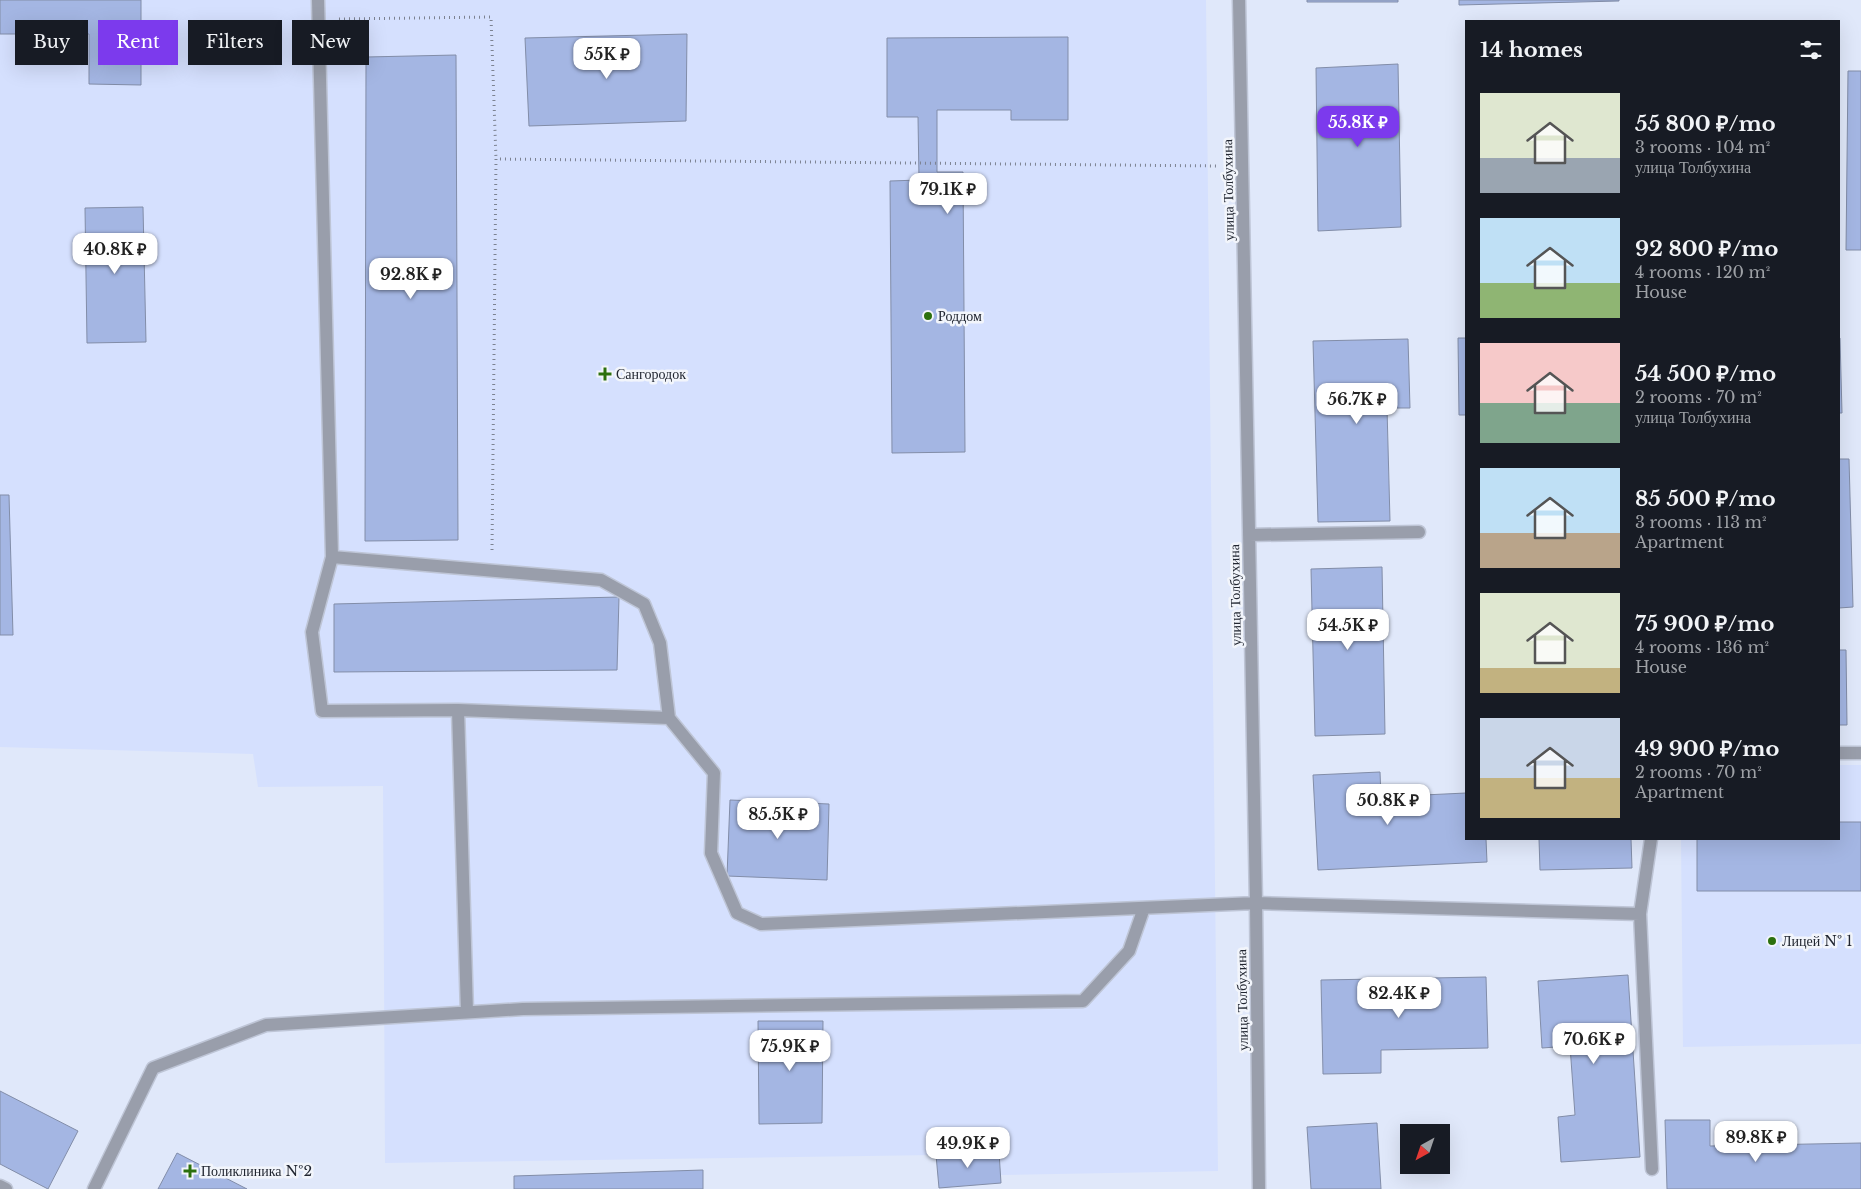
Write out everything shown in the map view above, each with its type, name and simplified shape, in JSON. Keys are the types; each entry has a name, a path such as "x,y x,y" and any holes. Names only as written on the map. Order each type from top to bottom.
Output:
{"street":[{"path":"318,0 332,557 312,632 322,711 458,710 669,718"},
{"name":"улица Толбухина","path":"1240,0 1256,903 1259,1189"},
{"path":"1249,535 1419,532"},
{"path":"332,557 601,580 644,604 660,643 669,718 714,773 711,853 737,913 761,924 1256,903 1640,914"},
{"path":"458,710 467,1012"},
{"path":"1840,753 1861,753"},
{"path":"1651,840 1640,914 1652,1169"},
{"path":"94,1189 153,1068 266,1025 522,1009 1083,1000 1129,950 1144,908"},
{"path":"0,1186 6,1189"}],"path":[{"path":"319,19 491,17 496,159 492,571"},
{"path":"496,159 1243,166"}],"shaded area":[{"name":"Сангородок","path":"0,0 1206,0 1218,1171 1001,1175 999,1152 936,1155 385,1163 383,786 258,787 253,754 0,747"},
{"name":"Лицей № 1","path":"1840,765 1861,765 1861,1044 1683,1047 1681,840 1840,840"}],"building":[{"path":"0,0 141,0 141,20 98,20 98,65 141,65 141,85 89,84 88,20 15,20 15,34 0,34"},
{"path":"1307,0 1398,0 1398,2 1307,2"},
{"path":"1459,0 1619,0 1619,1 1459,5"},
{"path":"687,34 686,121 529,126 525,38"},
{"name":"Роддом","path":"1068,37 1068,120 1011,120 1011,110 937,110 937,172 963,172 965,452 892,453 890,181 919,180 918,117 887,117 887,38"},
{"path":"456,55 458,540 365,541 366,65 369,65 369,57"},
{"path":"1398,64 1401,227 1318,231 1316,68"},
{"path":"1848,71 1861,71 1861,250 1846,250"},
{"path":"143,207 146,342 87,343 85,208"},
{"path":"1458,338 1465,338 1465,415 1459,415"},
{"path":"1840,338 1842,413 1840,413"},
{"path":"1408,339 1410,408 1387,408 1390,521 1318,522 1313,341"},
{"path":"1840,459 1849,459 1853,607 1840,608"},
{"path":"0,495 9,495 13,635 0,635"},
{"path":"1382,567 1385,734 1315,736 1311,569"},
{"path":"619,597 617,670 334,672 334,604"},
{"path":"1840,650 1846,650 1847,725 1840,725"},
{"path":"1380,772 1381,797 1465,793 1465,840 1486,840 1487,862 1318,870 1313,775"},
{"path":"730,800 829,804 827,880 727,876"},
{"path":"1840,822 1861,822 1861,891 1697,891 1697,840 1840,840"},
{"path":"1539,840 1631,840 1632,868 1540,870"},
{"path":"1628,975 1640,1157 1561,1162 1558,1117 1575,1115 1570,1046 1542,1048 1538,981"},
{"path":"1486,977 1488,1048 1381,1050 1381,1073 1323,1074 1321,980"},
{"path":"758,1021 823,1021 822,1123 759,1124"},
{"path":"0,1091 78,1131 48,1189 0,1164"},
{"path":"1665,1120 1710,1120 1710,1146 1861,1143 1861,1189 1667,1189"},
{"path":"1377,1123 1381,1189 1311,1189 1307,1127"},
{"path":"999,1152 1001,1183 939,1188 936,1155"},
{"name":"Поликлиника №2","path":"177,1153 247,1189 158,1189"},
{"path":"703,1170 703,1189 514,1189 514,1176"}],"place":[{"name":"Роддом","path":"928,316"},
{"name":"Сангородок","path":"605,374"},
{"name":"Лицей № 1","path":"1772,941"},
{"name":"Поликлиника №2","path":"190,1171"}]}
